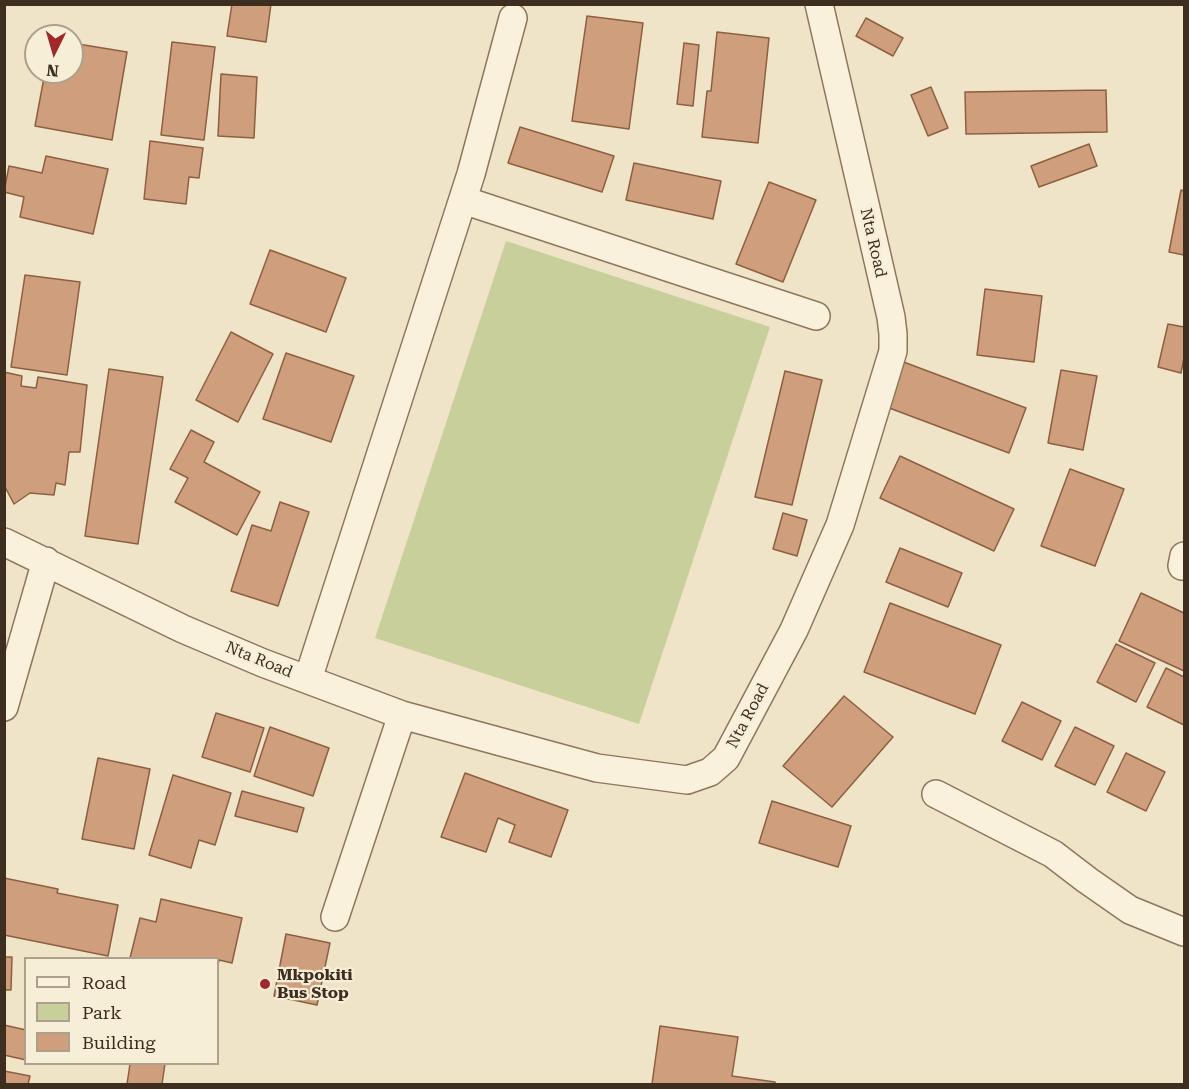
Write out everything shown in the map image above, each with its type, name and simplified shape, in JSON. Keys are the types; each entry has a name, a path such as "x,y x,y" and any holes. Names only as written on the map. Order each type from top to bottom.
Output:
{"street":[{"name":"Nta Road","path":"4,542 183,629 263,663 402,714 597,768 687,780 710,772 726,758 794,630 840,525 892,351 891,317 819,4"},
{"path":"308,680 463,200 513,18"},
{"path":"463,200 816,316"},
{"path":"4,707 46,561"},
{"path":"335,917 402,714"},
{"path":"936,794 1053,854 1130,910 1185,932"}],"green space":[{"path":"506,241 770,327 639,724 375,638"}],"building":[{"path":"232,4 271,4 266,42 227,36"},
{"path":"587,16 643,23 629,129 572,121"},
{"path":"866,18 903,38 893,56 856,36"},
{"path":"717,32 769,38 758,143 702,137 707,91 711,91"},
{"path":"172,42 215,47 204,140 161,135"},
{"path":"684,43 699,45 693,106 677,104"},
{"path":"84,45 127,52 112,140 35,126 43,84 84,84"},
{"path":"221,74 257,77 254,138 218,136"},
{"path":"931,87 948,128 928,136 911,95"},
{"path":"1106,90 1107,132 966,134 965,92"},
{"path":"520,127 614,156 602,192 508,163"},
{"path":"150,141 203,148 199,178 189,177 186,204 144,199"},
{"path":"1089,144 1097,166 1039,187 1031,166"},
{"path":"46,156 108,169 93,234 20,217 24,197 4,192 9,166 42,173"},
{"path":"634,163 721,181 713,219 626,200"},
{"path":"769,182 816,200 783,282 736,264"},
{"path":"1181,190 1184,191 1184,255 1169,252"},
{"path":"270,250 346,278 326,332 250,304"},
{"path":"25,275 80,282 67,375 11,367"},
{"path":"985,289 1042,296 1034,362 977,355"},
{"path":"1168,324 1184,327 1184,358 1181,373 1158,367"},
{"path":"231,332 273,354 238,422 196,400"},
{"path":"286,353 354,376 331,442 263,419"},
{"path":"901,361 1026,408 1009,453 884,406"},
{"path":"109,369 163,377 138,544 85,536"},
{"path":"1061,370 1097,376 1083,450 1048,443"},
{"path":"785,371 822,380 792,505 755,497"},
{"path":"4,372 22,376 21,386 36,388 38,377 87,385 80,452 69,452 65,485 56,483 54,495 30,493 14,504 4,485"},
{"path":"191,430 214,442 204,462 260,492 237,535 175,502 188,478 170,469"},
{"path":"900,456 1014,509 994,551 880,498"},
{"path":"1070,469 1124,489 1095,566 1041,546"},
{"path":"280,502 309,512 278,606 231,591 252,525 271,531"},
{"path":"783,513 807,520 797,556 773,549"},
{"path":"900,548 962,573 948,607 886,582"},
{"path":"1141,593 1184,613 1184,671 1119,641"},
{"path":"890,603 1001,645 975,714 864,672"},
{"path":"1116,644 1155,663 1136,702 1097,682"},
{"path":"1166,668 1184,677 1184,725 1147,707"},
{"path":"844,696 893,737 832,807 783,766"},
{"path":"1022,702 1061,721 1042,760 1002,741"},
{"path":"216,713 264,728 250,772 202,757"},
{"path":"270,727 329,748 313,796 254,776"},
{"path":"1075,727 1114,746 1095,785 1055,766"},
{"path":"1126,753 1165,772 1146,811 1107,792"},
{"path":"98,758 150,769 134,849 82,839"},
{"path":"465,773 568,810 551,857 509,842 515,825 498,818 486,852 441,837"},
{"path":"173,775 231,793 215,845 199,840 191,868 149,855"},
{"path":"242,791 304,808 297,832 235,816"},
{"path":"772,801 851,826 838,867 759,843"},
{"path":"4,878 58,889 57,893 118,905 108,956 4,935"},
{"path":"161,899 242,918 232,963 219,960 219,957 130,957 140,918 156,922"},
{"path":"286,934 330,943 317,1005 274,996"},
{"path":"4,957 12,957 11,990 4,990"},
{"path":"4,1025 24,1030 24,1060 4,1055"},
{"path":"660,1026 738,1037 732,1076 775,1082 775,1084 652,1084"},
{"path":"130,1065 165,1065 162,1084 127,1084"},
{"path":"4,1071 30,1076 28,1084 4,1084"}],"place":[{"name":"Mkpokiti Bus Stop","path":"265,984"}]}
